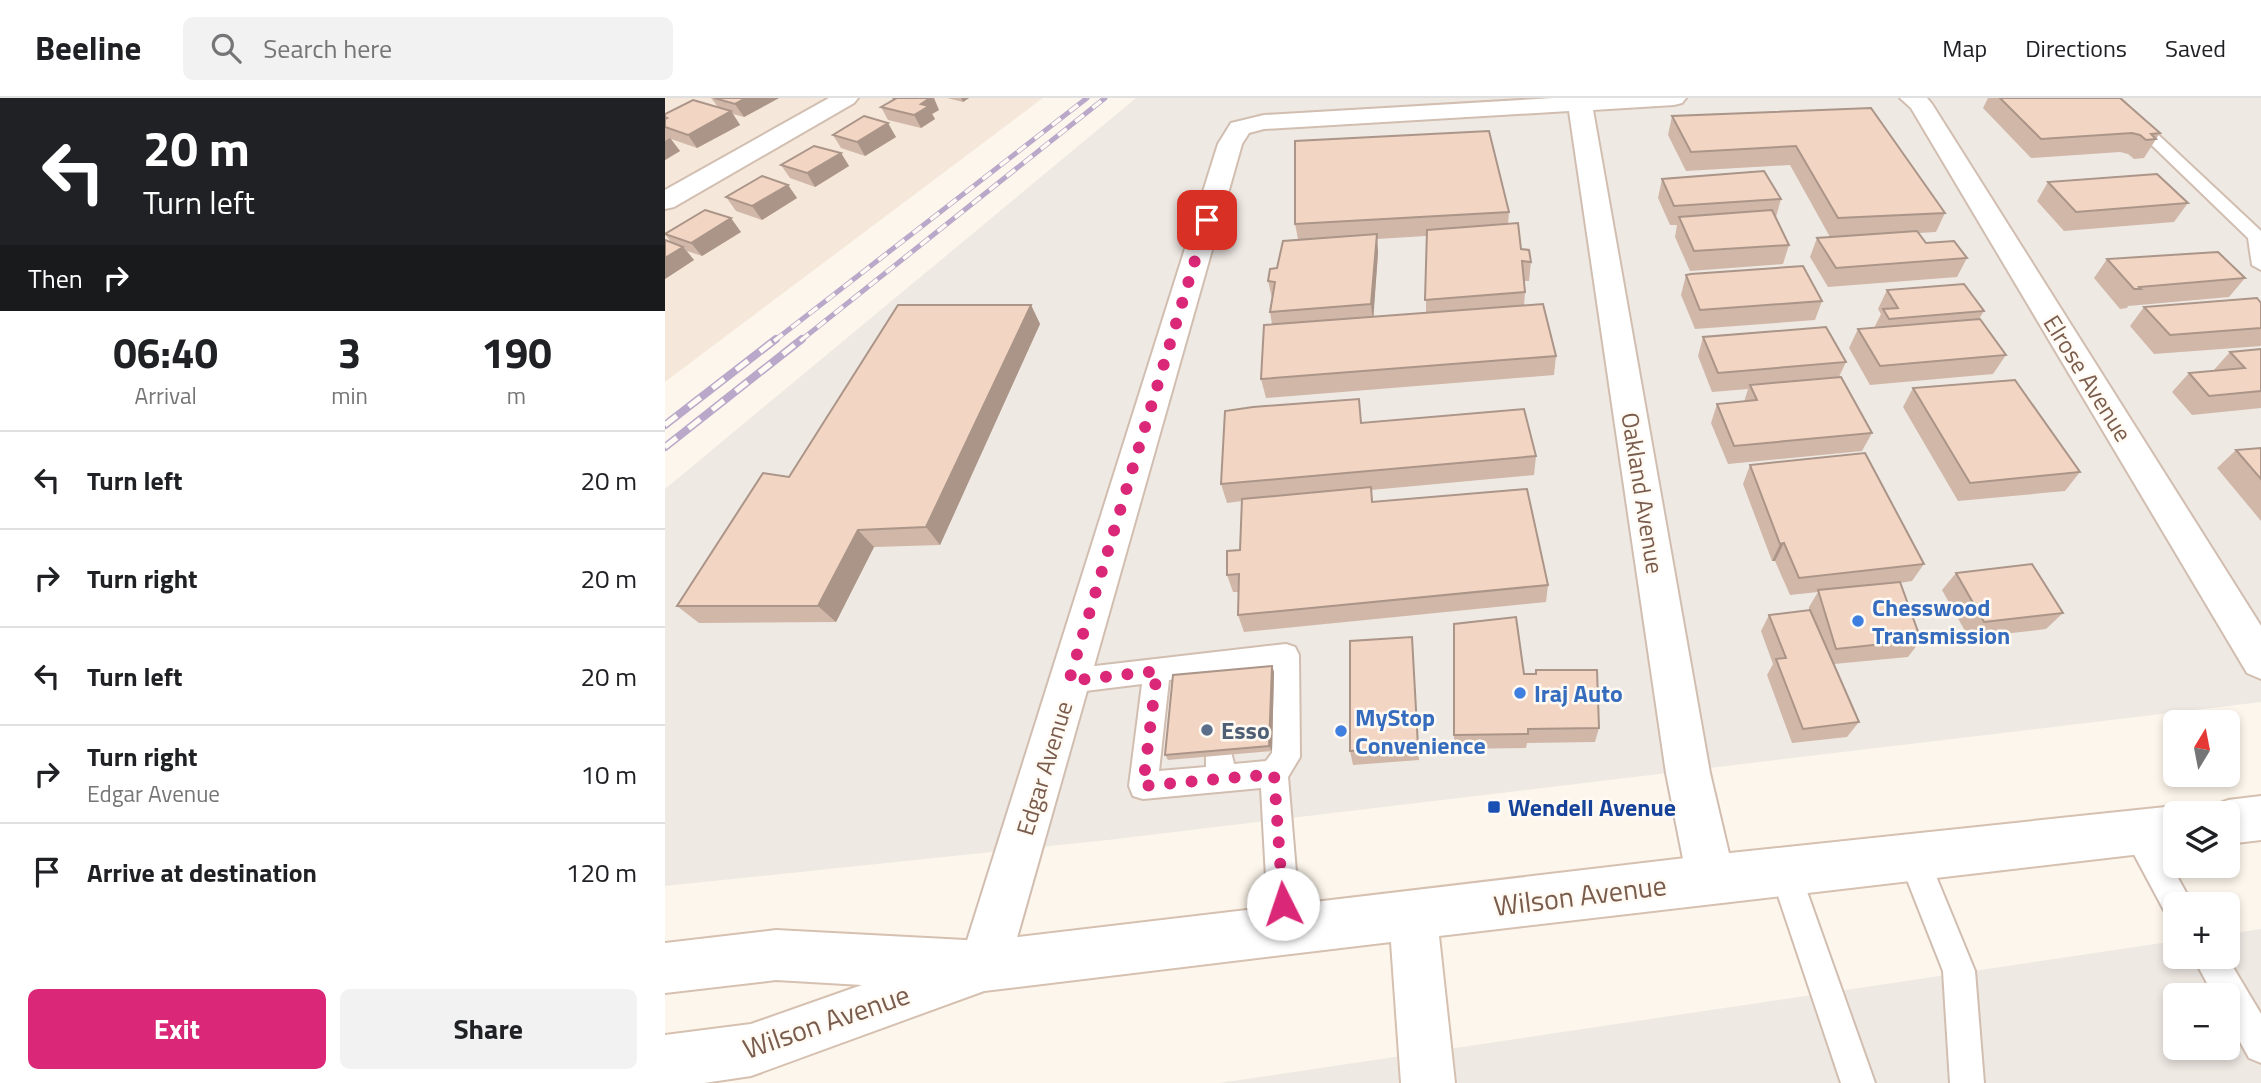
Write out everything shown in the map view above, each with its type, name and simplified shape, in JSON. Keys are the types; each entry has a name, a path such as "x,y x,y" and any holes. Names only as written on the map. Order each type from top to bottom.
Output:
{"street":[{"path":"665,201 846,98"},
{"path":"1580,105 1674,98"},
{"name":"Elrose Avenue","path":"1912,98 1920,104 2261,661"},
{"name":"Edgar Avenue","path":"984,966 1230,144 1240,128 1264,122 1580,105"},
{"name":"Oakland Avenue","path":"1580,105 1686,762 1711,879"},
{"path":"2240,821 2261,818"},
{"name":"Wilson Avenue","path":"665,968 776,955 984,966 1711,879 2156,830"},
{"path":"1413,915 1428,1083"},
{"name":"Wilson Avenue","path":"665,1062 751,1050 984,966"}],"lane":[{"path":"2110,98 2257,237 2261,265"},
{"path":"1069,681 1157,671 1223,669 1286,655 1286,757 1274,774 1285,931"},
{"path":"1157,671 1143,786 1220,767 1274,774"},
{"path":"2156,830 2174,892"},
{"path":"1913,858 1959,971 1966,1083"},
{"path":"1785,872 1858,1083"},
{"path":"2216,969 2258,1037"}],"shaded area":[{"path":"665,98 1043,98 665,382"},
{"path":"1136,98 2261,98 2261,702 2194,710 2163,710 2163,714 1108,840 665,886 665,489"},
{"path":"2261,929 2261,1083 1219,1083 2163,943 2163,969 2240,969 2240,932"}],"building":[{"path":"714,98 746,98 735,104"},
{"path":"893,98 930,98 921,104 929,106 914,115 881,107 895,99"},
{"path":"2000,98 2120,98 2160,133 2151,134 2156,139 2146,140 2132,133 2041,139"},
{"path":"693,100 731,111 688,135 665,127 665,114"},
{"path":"1871,108 1945,213 1838,218 1796,146 1691,152 1672,116"},
{"path":"864,116 888,123 857,142 833,135"},
{"path":"1489,131 1509,212 1295,224 1295,141"},
{"path":"814,146 841,153 807,173 781,165"},
{"path":"1764,171 1781,199 1674,206 1662,179"},
{"path":"2157,174 2188,203 2076,212 2048,182"},
{"path":"762,176 788,185 752,206 726,197"},
{"path":"705,210 731,218 691,243 665,234"},
{"path":"1772,210 1789,245 1694,251 1679,217"},
{"path":"1518,223 1521,249 1529,250 1531,262 1522,261 1525,292 1425,300 1427,230"},
{"path":"1917,231 1926,243 1954,241 1967,258 1836,268 1817,238"},
{"path":"1377,234 1371,304 1270,312 1275,282 1268,281 1270,269 1277,268 1283,241"},
{"path":"665,240 683,247 665,258"},
{"path":"2218,252 2245,278 2134,289 2107,259"},
{"path":"1803,266 1822,301 1700,310 1686,275 1691,274"},
{"path":"1964,284 1984,311 1889,319 1883,309 1898,308 1887,290"},
{"path":"2257,298 2261,303 2261,328 2170,335 2144,307"},
{"path":"1543,304 1556,356 1261,379 1264,325"},
{"path":"898,305 1031,305 926,527 858,530 818,606 677,606 763,473 789,477"},
{"path":"1980,319 2006,355 1880,366 1858,329"},
{"path":"1826,327 1846,362 1718,373 1703,337"},
{"path":"2261,349 2261,391 2209,396 2189,373 2245,368 2230,352"},
{"path":"1841,377 1872,433 1734,446 1717,404 1757,400 1750,385"},
{"path":"2015,380 2080,472 1970,483 1913,388"},
{"path":"1359,399 1361,423 1524,409 1536,456 1221,484 1225,411"},
{"path":"2261,448 2261,479 2236,450"},
{"path":"1865,453 1924,564 1799,578 1784,543 1780,544 1750,465"},
{"path":"1371,487 1372,502 1527,489 1548,585 1238,615 1239,574 1227,575 1227,551 1240,550 1242,499"},
{"path":"2032,564 2063,613 1984,622 1956,573"},
{"path":"1900,582 1921,640 1836,649 1818,590"},
{"path":"1810,610 1859,722 1803,729 1776,659 1786,658 1769,615"},
{"path":"1516,617 1524,674 1536,674 1536,670 1597,670 1599,728 1528,729 1528,734 1454,735 1454,624"},
{"path":"1412,637 1418,746 1350,751 1350,641"},
{"path":"1272,666 1269,746 1165,755 1173,675"}],"railway":[{"path":"774,341 1087,98"},
{"path":"800,341 1105,98"},
{"path":"665,425 776,339"},
{"path":"665,447 802,339"}],"place":[{"name":"Chesswood Transmission","path":"1858,621"},
{"name":"Iraj Auto","path":"1520,693"},
{"name":"Esso","path":"1207,730"},
{"name":"MyStop Convenience","path":"1341,731"},
{"name":"Wendell Avenue","path":"1494,807"}],"route":[{"path":"1207,220 1069,681 1157,671 1143,786 1274,774 1283,904"}]}
